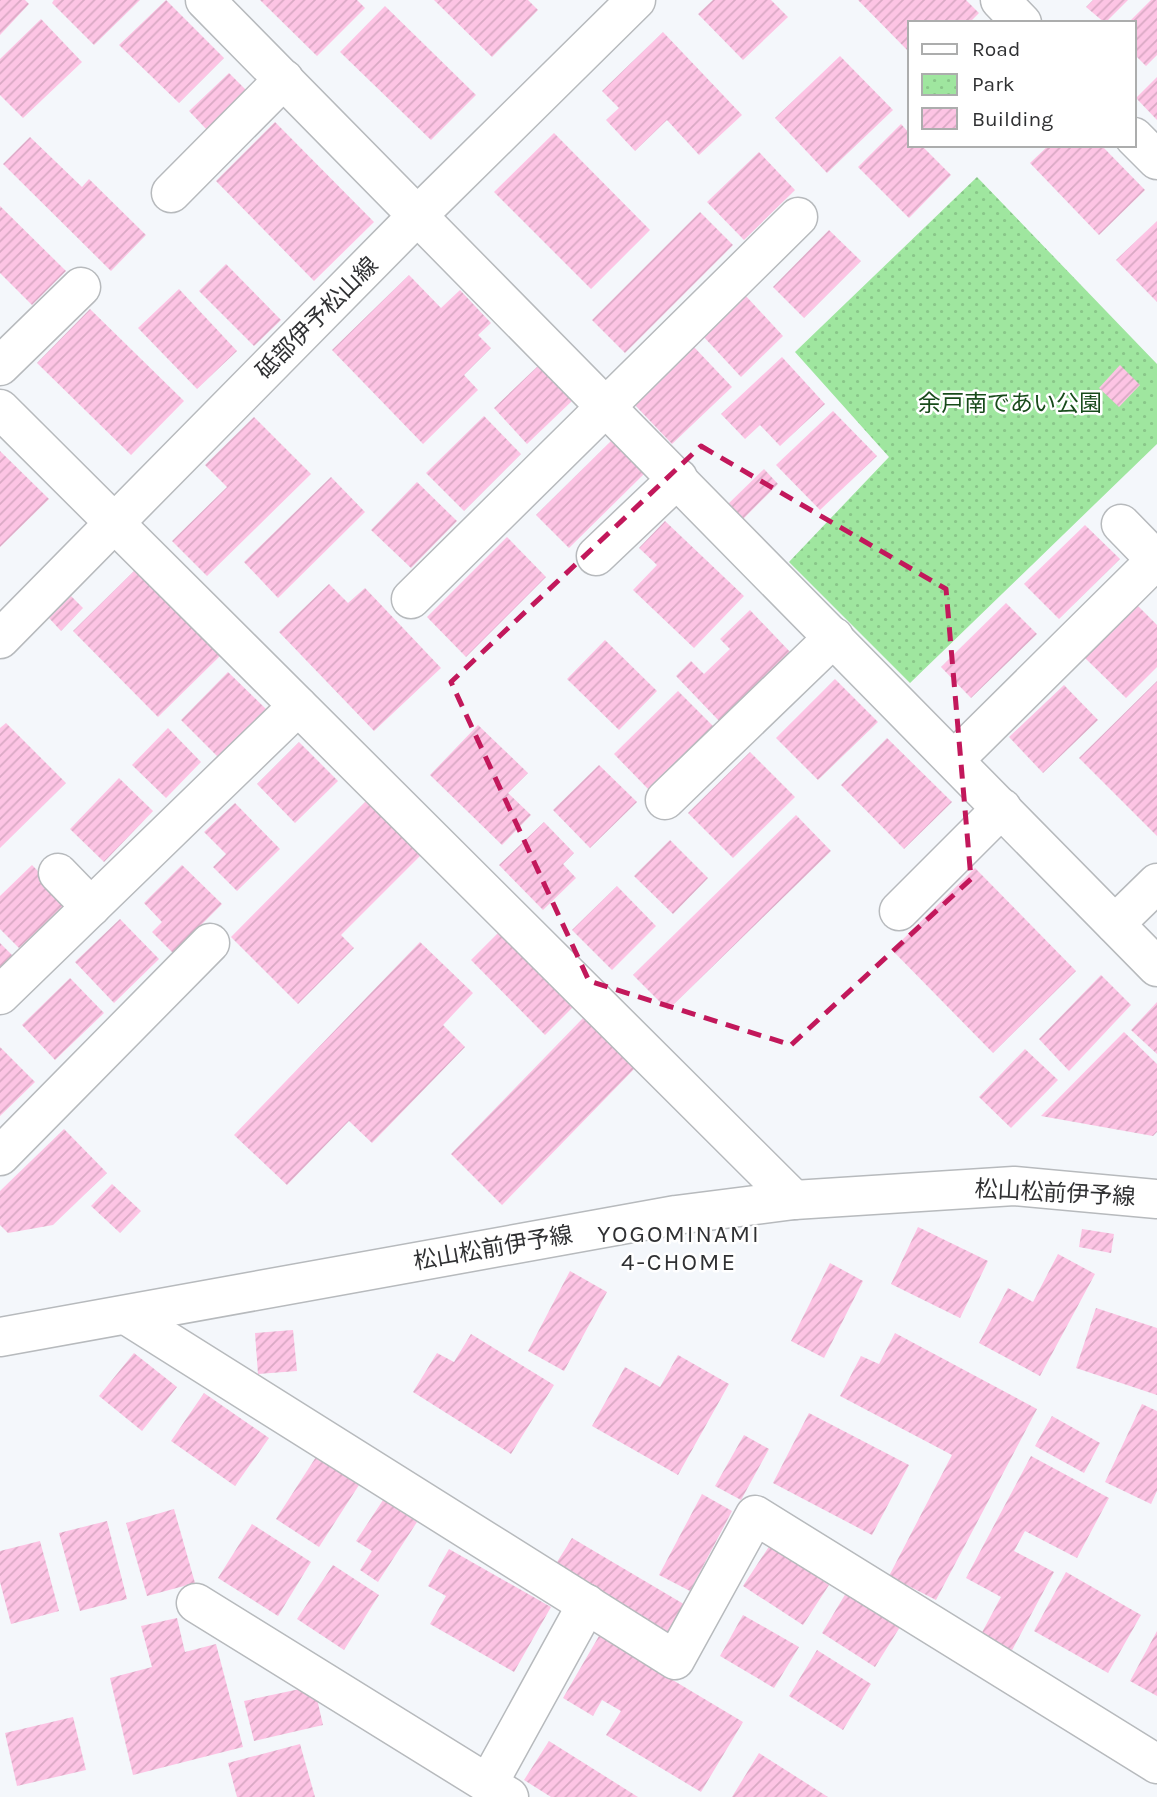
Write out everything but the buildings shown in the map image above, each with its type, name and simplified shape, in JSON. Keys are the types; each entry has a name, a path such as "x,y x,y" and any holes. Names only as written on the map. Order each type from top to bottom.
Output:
{"street":[{"path":"205,0 419,214 1157,967"},
{"name":"砥部伊予松山線","path":"0,639 419,214 636,0"},
{"path":"1000,0 1020,21"},
{"path":"171,193 284,79"},
{"path":"1136,139 1157,160"},
{"path":"411,599 798,216"},
{"path":"0,366 81,287"},
{"path":"0,409 794,1200"},
{"path":"597,556 678,478"},
{"path":"954,760 1156,559 1121,524"},
{"path":"665,800 834,637"},
{"path":"0,995 298,706"},
{"path":"899,911 1002,808"},
{"path":"58,873 91,907"},
{"path":"1115,924 1157,883"},
{"path":"0,1156 210,943"},
{"name":"松山松前伊予線","path":"0,1337 676,1215 794,1200 1014,1186 1157,1199"},
{"path":"126,1315 675,1660 755,1515 1157,1764"},
{"path":"196,1603 498,1791 587,1604"}],"highlighted area":[{"path":"701,446 946,589 971,879 791,1045 589,981 451,682"}],"green space":[{"name":"余戸南であい公園","path":"977,177 1157,364 1157,444 910,683 789,562 889,457 795,352"}],"district":[{"name":"YOGOMINAMI 4-CHOME","path":"679,1248"}]}
